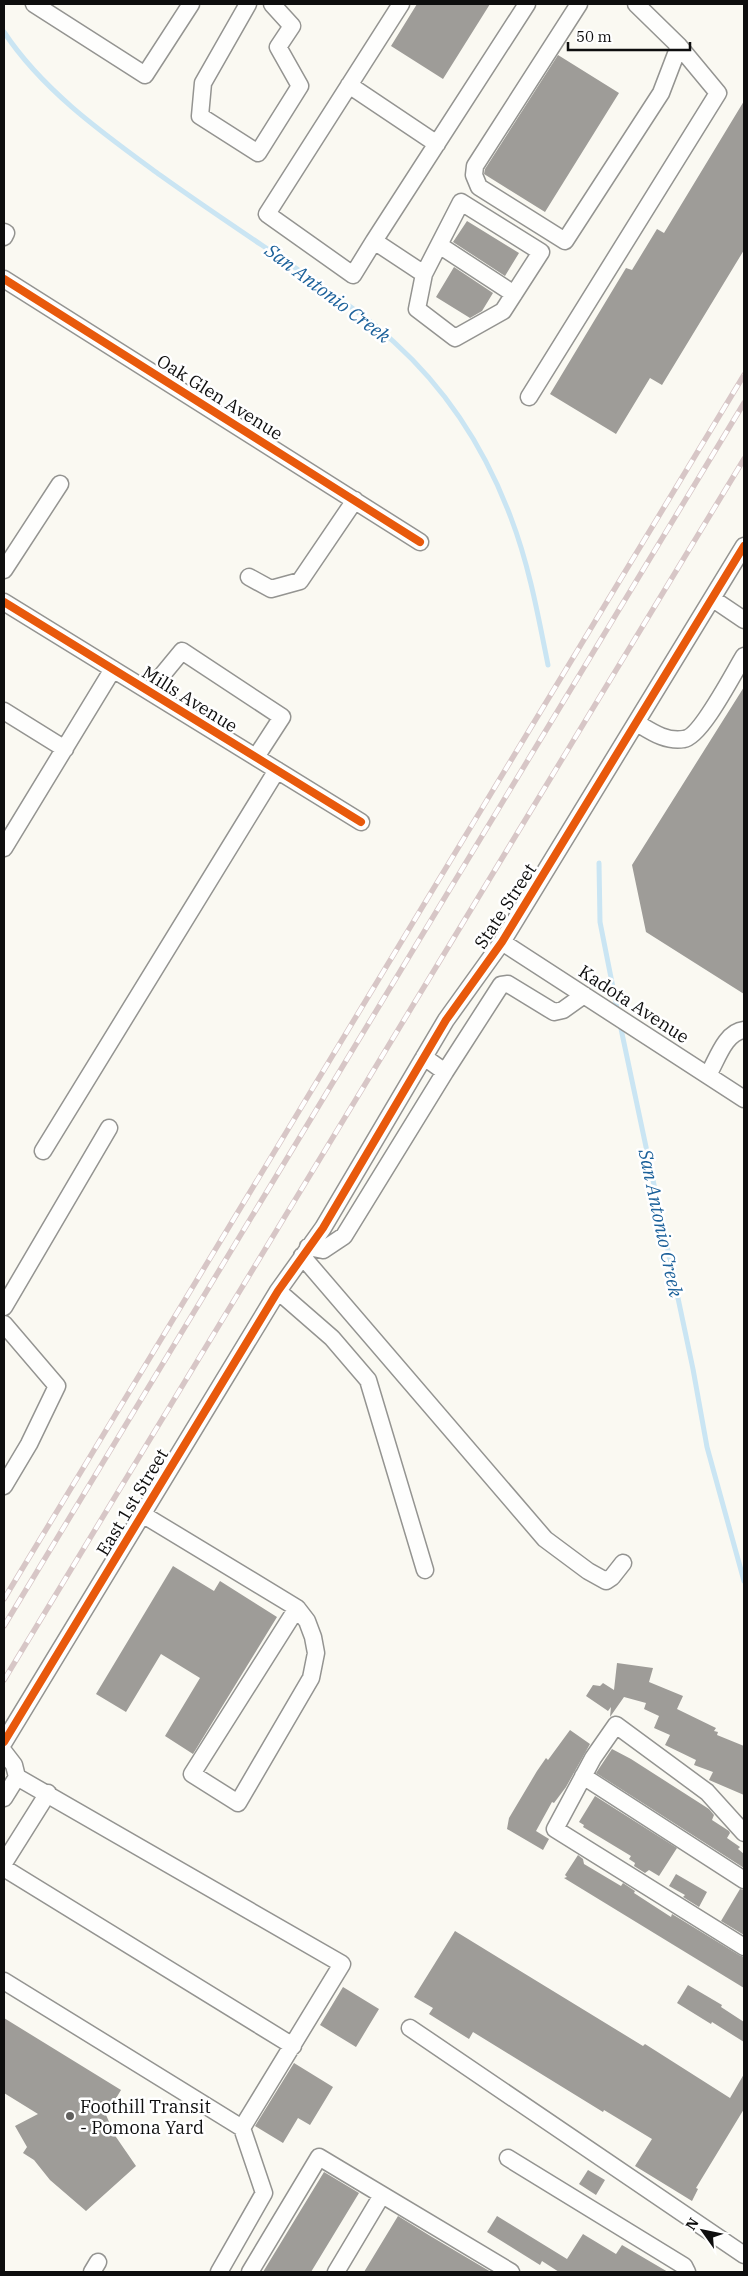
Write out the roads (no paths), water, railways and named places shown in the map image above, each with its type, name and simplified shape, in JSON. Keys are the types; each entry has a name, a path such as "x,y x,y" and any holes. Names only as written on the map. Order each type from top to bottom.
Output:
{"street":[{"path":"34,4 145,75 190,4"},
{"path":"248,4 203,83 200,116 258,153 300,86 278,47 292,26 272,4"},
{"path":"401,4 267,214 353,275 527,4"},
{"path":"579,4 475,166 474,175 479,187 564,241 661,93 679,46"},
{"path":"529,397 718,93 679,46 636,4"},
{"path":"349,85 437,144"},
{"path":"462,202 541,252 502,311 455,338 417,309 424,274 439,245 462,202"},
{"path":"4,232 6,233 4,237"},
{"path":"374,241 424,274"},
{"path":"439,245 514,294"},
{"name":"Oak Glen Avenue","path":"4,279 420,542"},
{"path":"4,570 60,484"},
{"path":"248,578 271,590 300,582 355,500"},
{"name":"State Street","path":"282,1285 323,1228 446,1020 502,942 637,724 744,546"},
{"path":"713,599 744,620"},
{"name":"Mills Avenue","path":"4,602 361,822"},
{"path":"149,692 182,651 282,717 256,757"},
{"path":"637,724 661,737 686,739 698,730 744,656"},
{"path":"4,848 113,669"},
{"path":"4,710 64,749"},
{"path":"42,1151 277,770"},
{"name":"Kadota Avenue","path":"502,942 744,1099"},
{"path":"305,1252 323,1250 344,1236 501,985 508,984 554,1012 563,1010 584,995"},
{"path":"708,1076 729,1038 736,1031 744,1030"},
{"path":"424,1058 446,1072"},
{"path":"4,1308 109,1128"},
{"path":"374,1141 396,1154"},
{"path":"348,1184 369,1197"},
{"path":"305,1252 545,1539 588,1572 606,1581 612,1577 623,1563"},
{"path":"282,1285 368,1380 425,1570"},
{"name":"East 1st Street","path":"4,1742 282,1285"},
{"path":"4,1324 57,1386 29,1444 4,1486"},
{"path":"142,1514 297,1608 308,1621 316,1653 311,1678 238,1803 192,1774 297,1608"},
{"path":"744,1832 707,1792 616,1725 583,1776 555,1829 744,1947"},
{"path":"4,1752 14,1765 17,1777 4,1798"},
{"path":"583,1776 744,1880"},
{"path":"17,1777 48,1793 342,1964 242,2128"},
{"path":"4,1864 48,1793"},
{"path":"4,1868 293,2046"},
{"path":"4,1981 242,2128 264,2193 219,2272"},
{"path":"410,2028 744,2255"},
{"path":"250,2272 319,2157 506,2271"},
{"path":"508,2158 684,2266 687,2272"},
{"path":"336,2272 382,2195"}],"waterway":[{"name":"San Antonio Creek","path":"4,32 37,73 96,127 177,187 360,314 394,342 431,380 463,423 490,469 501,493 528,572 548,665"},
{"name":"San Antonio Creek","path":"599,863 600,922 618,1013"},
{"name":"San Antonio Creek","path":"620,1024 693,1369 707,1447 744,1581"}],"railway":[{"path":"4,1599 744,375"},
{"path":"4,1626 744,403"},
{"path":"4,1680 744,459"}],"place":[{"name":"Foothill Transit - Pomona Yard","path":"70,2116"}]}
